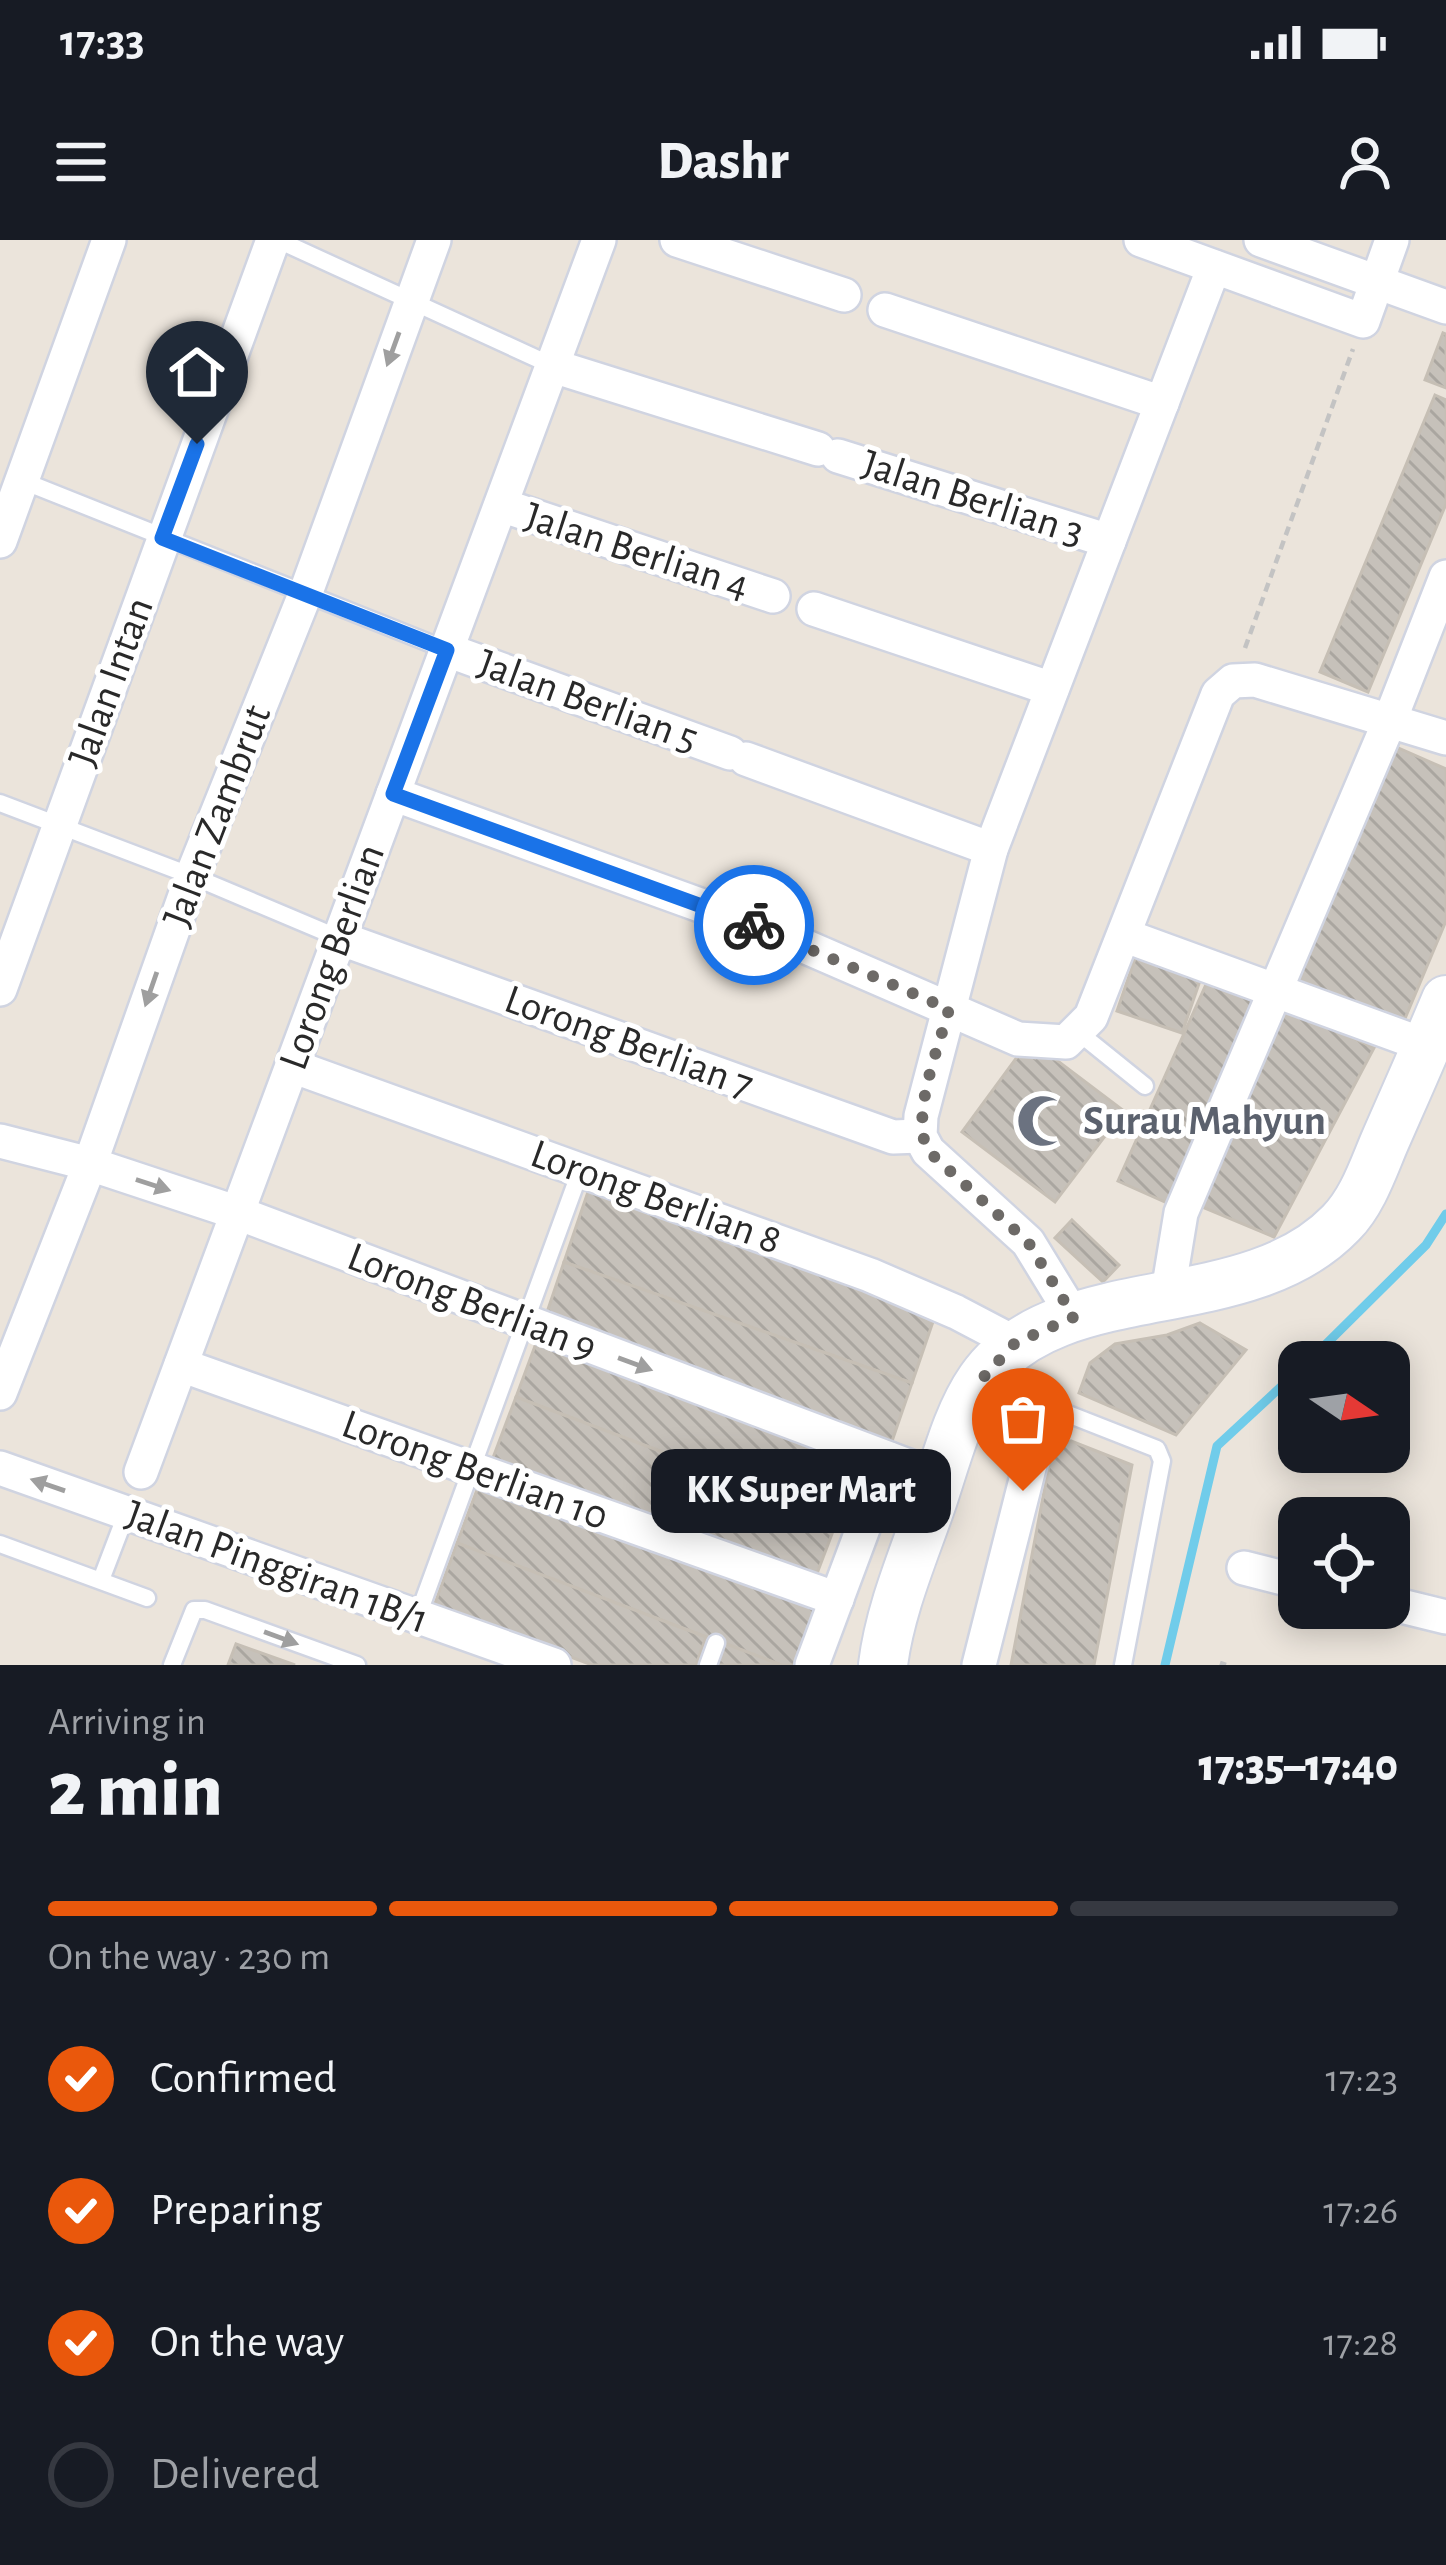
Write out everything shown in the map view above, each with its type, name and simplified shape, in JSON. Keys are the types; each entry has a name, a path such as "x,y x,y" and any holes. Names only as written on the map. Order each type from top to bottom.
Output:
{"street":[{"path":"0,541 11,478 109,240"},
{"name":"Jalan Intan","path":"0,989 275,240"},
{"name":"Jalan Zambrut","path":"0,1393 90,1164 192,875 306,592 434,240"},
{"name":"Lorong Berlian","path":"141,1472 599,240"},
{"path":"677,240 844,296"},
{"path":"1141,240 1364,321 1392,240"},
{"path":"1261,240 1446,308"},
{"path":"1074,1317 1028,1242 928,1151 920,1136 921,1117 991,849 1214,267"},
{"path":"885,310 1162,403"},
{"name":"Jalan Berlian 3","path":"553,366 1109,541"},
{"name":"Jalan Berlian 4","path":"501,505 773,596"},
{"path":"1167,1298 1181,1213 1446,577"},
{"path":"814,609 1052,689"},
{"name":"Jalan Berlian 5","path":"447,650 991,849"},
{"path":"393,794 758,926 1018,1039 1066,1042 1091,1017 1218,694 1233,681 1255,680 1446,738"},
{"path":"1126,936 1427,1046"},
{"name":"Lorong Berlian 7","path":"340,938 893,1137 920,1136"},
{"path":"883,1665 894,1616 940,1478 980,1381 1015,1343 1074,1317 1281,1268 1318,1244 1345,1220 1365,1186 1446,1000"},
{"name":"Lorong Berlian 8","path":"292,1066 870,1275 1015,1343"},
{"name":"Lorong Berlian 9","path":"0,1141 90,1164 238,1213 940,1478"},
{"name":"Lorong Berlian 10","path":"181,1365 837,1598"},
{"path":"979,1665 1045,1405 980,1381"},
{"path":"812,1665 889,1459"},
{"name":"Jalan Pinggiran 1B/1","path":"0,1468 554,1665"},
{"path":"1244,1568 1278,1577"},
{"path":"1410,1608 1446,1617"}],"lane":[{"path":"275,240 553,366"},
{"path":"11,478 447,650"},
{"path":"0,803 192,875 340,938"},
{"path":"1078,1033 1145,1086"},
{"path":"417,1618 581,1168"},
{"path":"1045,1405 1157,1449 1162,1461 1123,1665"},
{"path":"100,1580 127,1512"},
{"path":"0,1544 147,1598"},
{"path":"172,1665 194,1610 357,1665"},
{"path":"708,1665 716,1643"}],"path":[{"path":"1233,681 1364,321"}],"building":[{"path":"1446,334 1446,388 1425,380"},
{"path":"1435,395 1446,400 1446,504 1368,692 1320,672"},
{"path":"1394,746 1446,769 1446,921 1401,1028 1294,983"},
{"path":"1138,950 1203,972 1182,1033 1117,1011"},
{"path":"1208,980 1264,1006 1174,1206 1118,1181"},
{"path":"1288,1007 1374,1048 1274,1237 1195,1204"},
{"name":"Surau Mahyun","path":"1023,1049 1035,1058 1042,1049 1124,1111 1055,1202 962,1132"},
{"path":"589,1189 937,1310 912,1383 564,1262"},
{"path":"1072,1220 1119,1265 1103,1282 1055,1238"},
{"path":"564,1262 912,1383 891,1444 543,1324"},
{"path":"1200,1323 1246,1350 1176,1435 1079,1393 1090,1363 1115,1344 1167,1335"},
{"path":"538,1338 860,1459 838,1518 516,1397"},
{"path":"516,1397 838,1518 813,1584 491,1463"},
{"path":"1071,1441 1132,1465 1094,1665 1011,1665 1052,1450"},
{"path":"480,1482 816,1608 794,1665 781,1665 457,1543"},
{"path":"457,1543 706,1637 696,1665 592,1665 434,1606"},
{"path":"724,1643 781,1665 716,1665"},
{"path":"236,1644 295,1665 228,1665"}],"waterway":[{"path":"1329,1341 1426,1245 1446,1214"},
{"path":"1165,1665 1217,1446 1278,1389"}],"way so far":[{"path":"754,925 949,1009 920,1136 928,1151 1028,1242 1074,1317 1015,1343 980,1381 1045,1405 1023,1491"}],"place":[{"name":"Surau Mahyun","path":"1043,1121"},
{"name":"KK Super Mart","path":"1023,1491"}],"route":[{"path":"197,444 162,538 447,650 393,794 754,925"}]}
